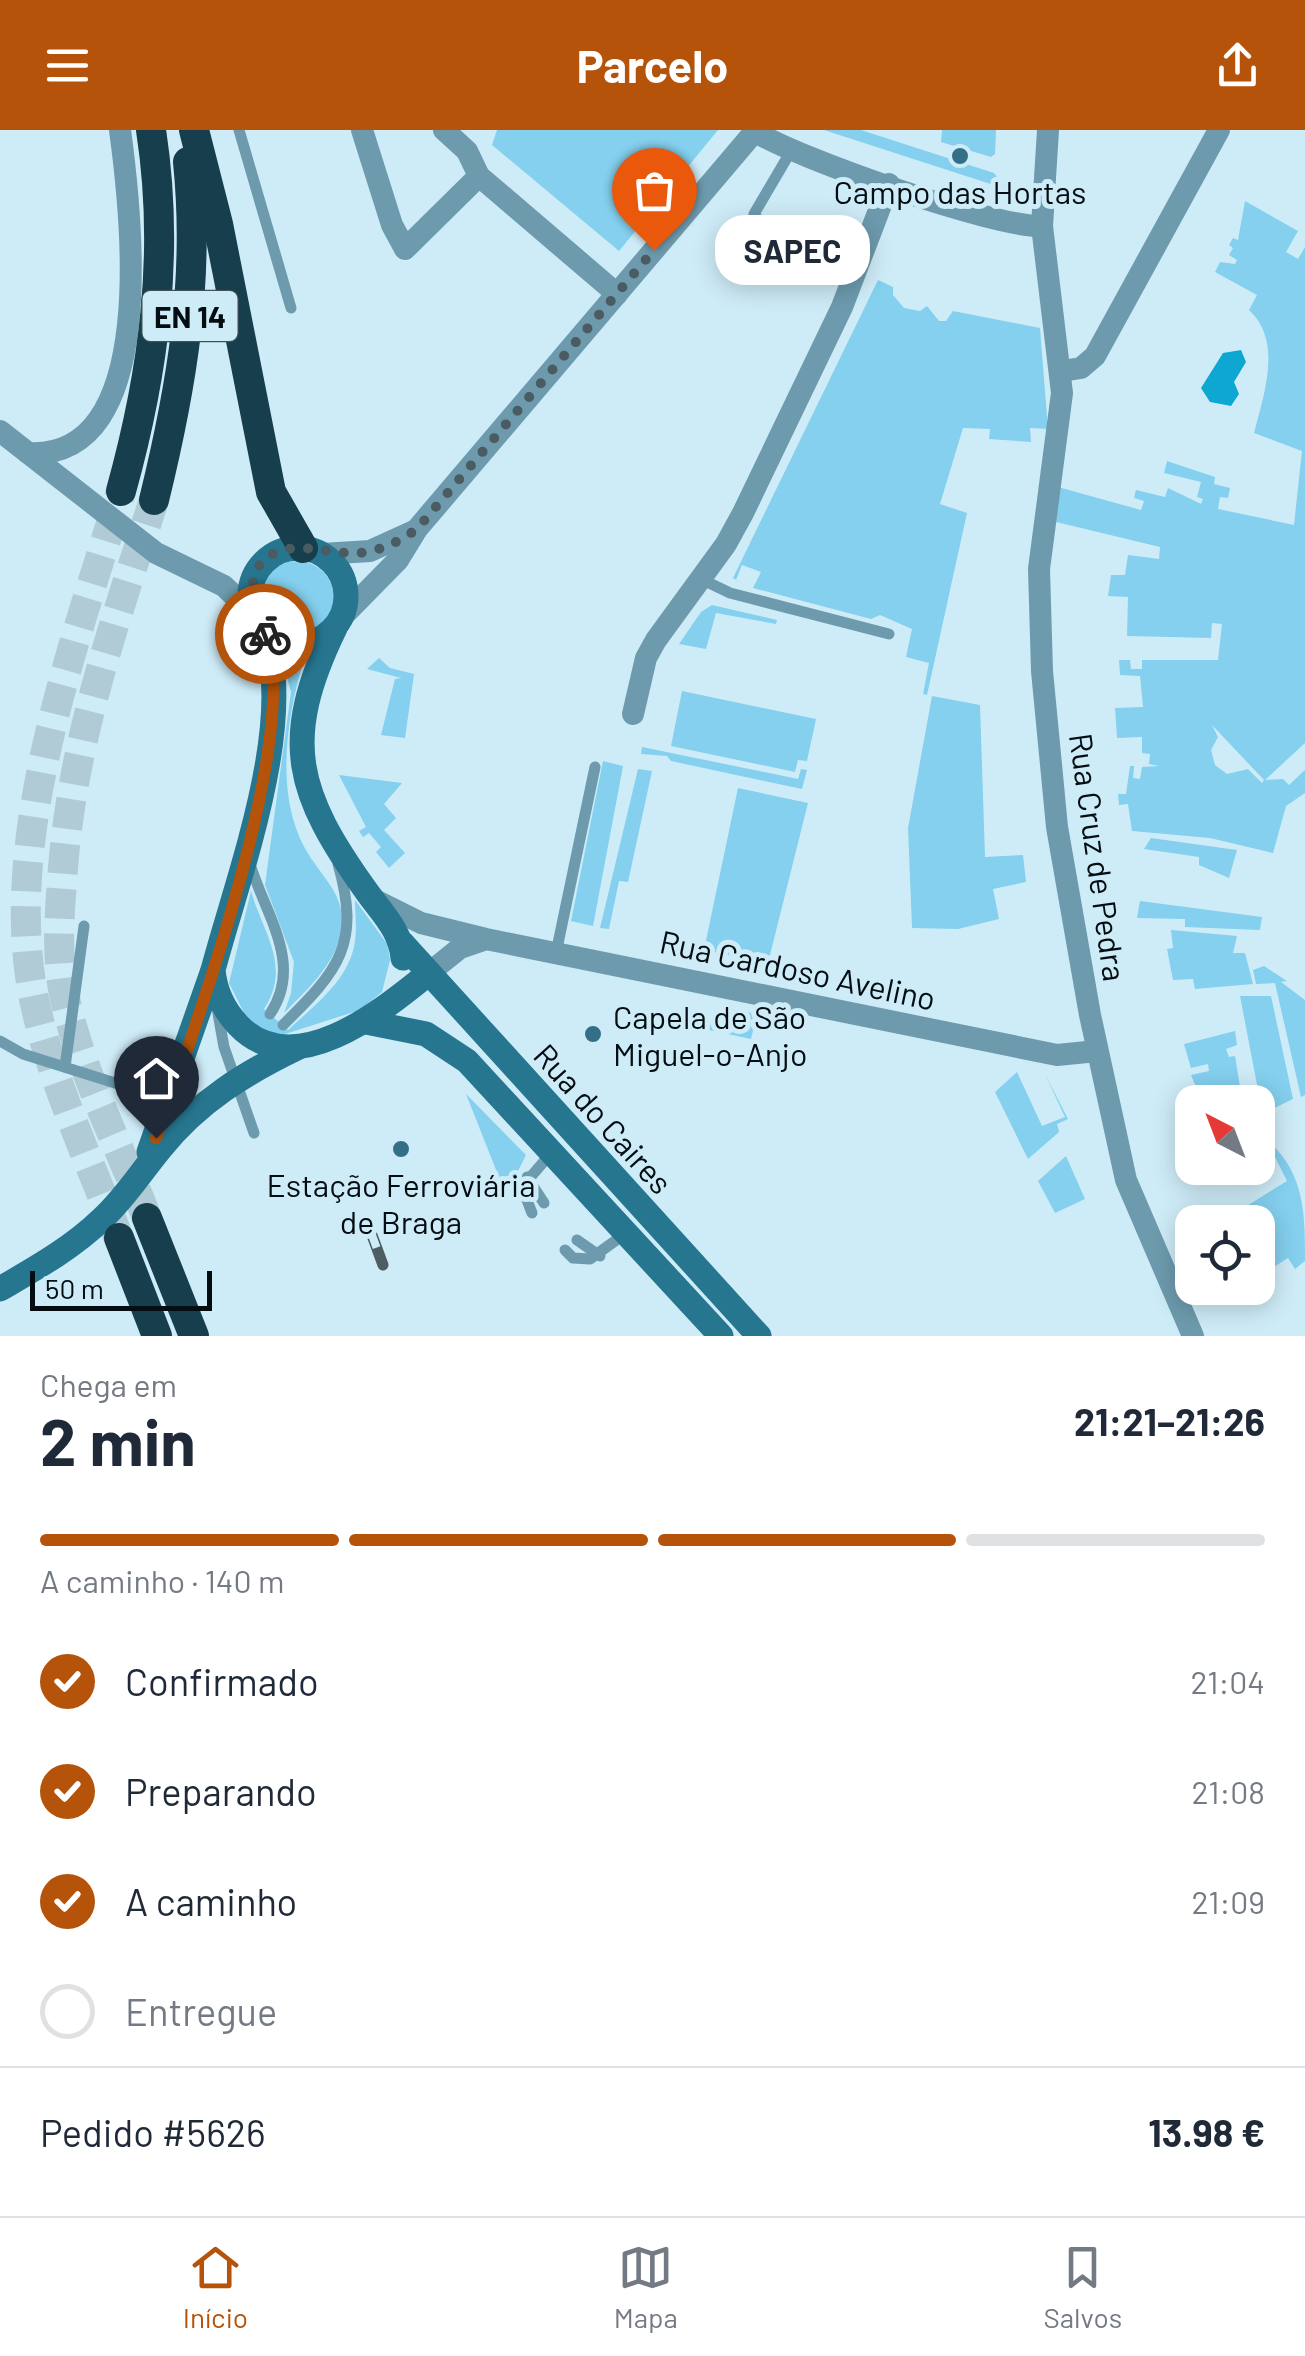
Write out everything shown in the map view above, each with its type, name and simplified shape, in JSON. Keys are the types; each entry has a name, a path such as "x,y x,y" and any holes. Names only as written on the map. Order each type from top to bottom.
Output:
{"highway":[{"name":"EN 14","path":"121,491 143,407 158,304 159,198 151,130"},
{"name":"EN 14","path":"154,500 178,402 193,279 184,130"},
{"path":"194,130 218,224 271,492 312,551"},
{"path":"147,1218 194,1336"},
{"path":"119,1238 158,1336"}],"main road":[{"path":"137,1180 215,982 273,724 274,664 258,622 250,595 254,576 266,560 283,550 312,551 342,574 346,604 338,622 308,644 291,644 258,622"},
{"name":"Rua do Caires","path":"338,622 307,698 302,731 310,795 332,844 428,973 759,1336"},
{"path":"375,1016 402,975 402,943"},
{"path":"0,1289 73,1244 137,1180 192,1114 236,1079 297,1048 375,1016 428,973"},
{"path":"215,982 237,1024 253,1037 270,1045 297,1048"},
{"name":"Rua do Caires","path":"375,1016 448,1046 552,1152 721,1336"}],"street":[{"path":"28,453 63,450 98,424 115,388 127,333 132,266 132,228 120,130"},
{"path":"362,130 392,225 405,249 480,176"},
{"path":"444,130 468,151 480,176 616,294"},
{"path":"338,622 386,575 417,529 755,131 791,151 889,184 1012,224 1042,226 1048,130"},
{"path":"1062,371 1081,368 1094,356 1220,130"},
{"path":"633,714 646,658 734,528 842,307 889,184"},
{"name":"Rua Cruz de Pedra","path":"1042,226 1062,371 1041,540 1042,671 1056,828 1097,1051 1126,1180 1192,1336"},
{"path":"0,431 156,553 224,586 258,622"},
{"path":"312,551 370,551 392,545 417,529"},
{"name":"Rua Cardoso Avelino","path":"372,899 422,923 486,939 1057,1055 1097,1051"},
{"path":"428,973 460,948 486,939"}],"lane":[{"path":"239,130 291,308"},
{"path":"791,151 754,214 764,227 834,254"},
{"path":"701,579 730,593 889,634"},
{"path":"556,953 595,767"},
{"path":"283,1025 333,973 346,947 346,895 332,844"},
{"path":"246,845 286,966 282,993 270,1014"},
{"path":"64,1067 84,926"},
{"path":"215,982 217,1017 254,1133"},
{"path":"0,1041 23,1054 169,1100"},
{"path":"532,1213 522,1197 528,1177 552,1152"},
{"path":"528,1177 544,1202"},
{"path":"565,1250 580,1260 600,1256 626,1232"},
{"path":"576,1240 600,1256"}],"shaded area":[{"path":"497,130 718,130 619,251 492,145"},
{"path":"824,130 861,130 994,173 1006,189"},
{"path":"942,130 996,130 995,154 991,157 941,142"},
{"path":"1245,201 1298,231 1286,252 1298,259 1305,247 1305,743 1265,780 1283,779 1289,785 1305,770 1305,793 1286,806 1273,853 1210,838 1132,831 1128,804 1119,805 1118,794 1126,794 1130,766 1134,766 1133,778 1140,779 1142,767 1159,766 1149,764 1150,754 1142,753 1142,737 1117,738 1115,708 1143,707 1140,676 1120,675 1119,660 1130,660 1131,669 1142,669 1142,660 1218,660 1222,624 1212,623 1211,638 1127,636 1128,597 1108,596 1111,575 1125,575 1128,555 1159,559 1160,547 1052,521 1058,487 1141,510 1144,501 1134,498 1136,490 1165,497 1168,488 1201,504 1203,499 1197,497 1201,482 1164,473 1167,461 1215,477 1214,484 1230,488 1228,498 1220,497 1218,509 1294,525 1302,451 1254,433 1268,368 1266,337 1249,310 1257,295 1215,272 1220,262 1235,264 1237,260 1229,255 1233,248 1229,245 1233,238 1238,240","holes":["1212,725 1264,780 1262,783 1248,769 1227,774 1215,765 1211,750 1218,737"]},
{"path":"878,280 893,287 893,295 904,308 920,311 927,306 939,321 946,321 953,311 1040,328 1048,429 1030,428 1031,442 989,439 990,429 963,428 940,504 967,513 927,695 923,694 929,663 906,657 912,629 880,615 871,619 753,588 761,572 742,565 736,580 733,578"},
{"path":"1241,350 1246,362 1234,382 1239,394 1231,406 1210,402 1201,388 1223,353"},
{"path":"297,561 323,572 334,598 323,624 297,635 271,624 260,598 271,572"},
{"path":"712,605 777,620 776,624 716,613 706,649 679,644 701,612"},
{"path":"287,654 304,660 287,744 291,808 303,844 340,906 342,924 332,957 284,1013 291,993 294,962 265,885 291,692 282,658"},
{"path":"379,658 390,668 414,674 405,738 381,735 395,679 401,678 367,669"},
{"path":"682,691 816,719 807,761 798,760 795,772 671,746"},
{"path":"932,696 980,705 985,857 1023,855 1026,882 993,889 999,919 958,929 912,928 908,828"},
{"path":"642,747 798,779 801,769 807,770 802,789 671,761 667,756 641,754"},
{"path":"603,761 623,766 593,926 571,921"},
{"path":"638,769 652,771 628,882 619,881 609,929 600,928"},
{"path":"339,775 402,783 384,804 396,818 384,830 405,853 389,868 376,852 381,847 369,833 363,837 359,831 366,827"},
{"path":"738,788 808,803 768,963 704,950"},
{"path":"1151,838 1237,850 1229,878 1199,865 1199,857 1144,849"},
{"path":"251,891 275,964 272,993 264,1009 288,1030 330,990 346,967 355,941 355,900 388,945 390,960 382,992 360,1010 279,1036 249,1023 229,983"},
{"path":"1140,901 1262,917 1260,930 1185,927 1185,919 1137,918"},
{"path":"1171,930 1237,936 1233,953 1245,953 1253,984 1195,989 1193,979 1173,980 1167,949 1173,948"},
{"path":"1264,966 1287,981 1281,982 1305,1000 1305,1095 1301,1097 1275,983 1256,984 1253,970"},
{"path":"1240,996 1271,996 1293,1099 1275,1108 1275,1085 1257,1085"},
{"path":"726,1008 757,1014 751,1039 709,1030 713,1014 724,1014"},
{"path":"1235,1031 1237,1045 1226,1049 1229,1057 1235,1056 1240,1085 1195,1085 1191,1075 1209,1071 1208,1064 1191,1068 1184,1044"},
{"path":"1017,1072 1042,1126 1065,1117 1045,1074 1068,1119 1057,1124 1059,1132 1028,1159 995,1092"},
{"path":"466,1094 526,1155 506,1195"},
{"path":"1275,1148 1289,1165 1303,1210 1305,1261 1295,1269 1288,1258 1275,1266 1275,1205 1248,1205 1287,1181 1275,1157"},
{"path":"1066,1156 1085,1199 1055,1213 1038,1181"}],"tunnel":[{"path":"118,1236 50,1059 34,999 26,937 27,874 48,742 121,491"},
{"path":"147,1218 100,1105 70,1018 63,989 59,929 68,820 86,727 154,500"}],"railway":[{"path":"369,1227 383,1265"}],"way so far":[{"path":"265,634 253,614 250,595 254,576 266,560 283,550 303,548 322,554 370,551 392,545 417,529 654,250"}],"place":[{"name":"Campo das Hortas","path":"960,156"},
{"name":"SAPEC","path":"654,250"},
{"name":"Capela de São Miguel-o-Anjo","path":"593,1034"},
{"name":"Estação Ferroviária de Braga","path":"401,1149"}],"route":[{"path":"156,1138 214,970 270,754 274,664 265,634"}]}
